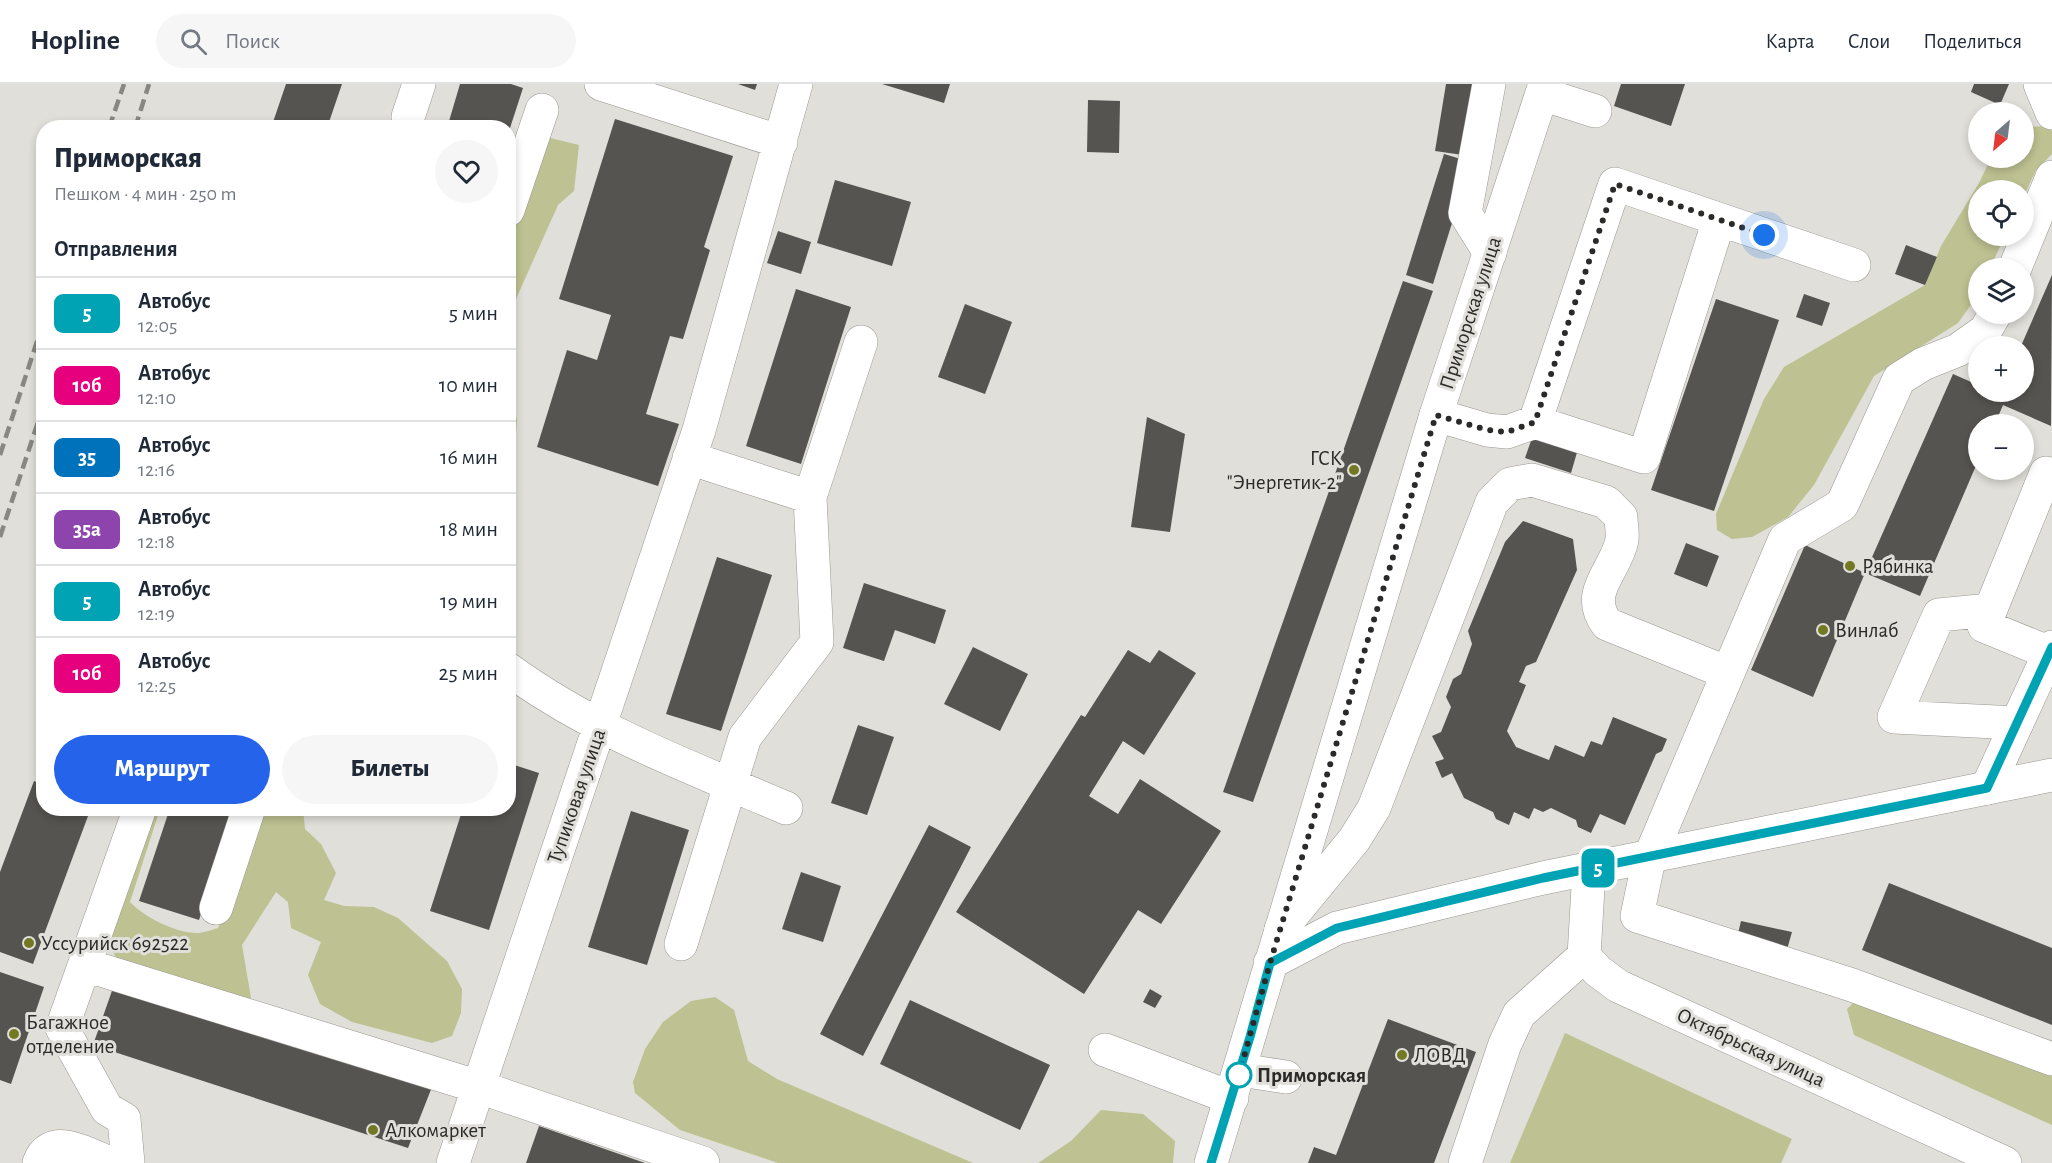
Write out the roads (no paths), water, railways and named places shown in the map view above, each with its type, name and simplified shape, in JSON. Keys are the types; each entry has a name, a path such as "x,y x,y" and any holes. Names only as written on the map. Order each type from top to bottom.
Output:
{"main road":[{"path":"408,117 419,84"},
{"path":"601,84 781,142"},
{"name":"Тупиковая улица","path":"453,1163 694,444 796,84"},
{"path":"1489,84 1465,213 1490,253"},
{"path":"2040,84 2052,113"},
{"path":"1543,89 1595,111"},
{"name":"Приморская улица","path":"1211,1163 1436,415 1543,89"},
{"path":"516,186 542,110"},
{"path":"2019,258 2052,177"},
{"path":"1535,422 1615,184 1854,265"},
{"path":"1436,415 1507,432 1535,422 1644,457 1719,220"},
{"path":"1989,324 1984,331 1958,350 1923,364 1899,379 1842,505 1785,538 1648,859 1637,916 1852,985 2052,1059"},
{"path":"681,944 745,737 817,642 810,496 861,342"},
{"path":"694,444 810,496"},
{"path":"1987,788 2051,650 1984,626 2046,473 2052,476"},
{"path":"1281,928 1354,840 1374,808 1492,502 1510,484 1532,480 1606,502 1621,517 1622,540 1599,593 1598,611 1607,624 1728,674"},
{"path":"1990,610 1939,615 1894,717 2017,723"},
{"path":"516,674 599,727 786,807"},
{"path":"1270,963 1337,928 1589,870 2052,775"},
{"path":"128,1163 123,1119 107,1108 62,1028 137,816"},
{"path":"216,908 246,816"},
{"path":"1465,1163 1505,1044 1519,1014 1584,956 1589,870"},
{"name":"Октябрьская улица","path":"1584,956 1598,971 1618,986 2005,1163"},
{"path":"85,965 478,1087 703,1163"},
{"path":"1105,1050 1236,1084 1286,1077"},
{"path":"39,1163 42,1155 50,1147 61,1145 109,1163"}],"railway":[{"path":"112,120 124,84"},
{"path":"138,120 149,84"},
{"path":"0,455 36,345"},
{"path":"0,537 36,428"}],"place":[{"name":"ГСК \"Энергетик-2\"","path":"1354,470"},
{"name":"Рябинка","path":"1850,566"},
{"name":"Винлаб","path":"1823,630"},
{"name":"Уссурийск 692522","path":"29,943"},
{"name":"Багажное отделение","path":"14,1034"},
{"name":"ЛОВД","path":"1402,1055"},
{"name":"Приморская","path":"1239,1075"},
{"name":"Алкомаркет","path":"373,1130"}]}
